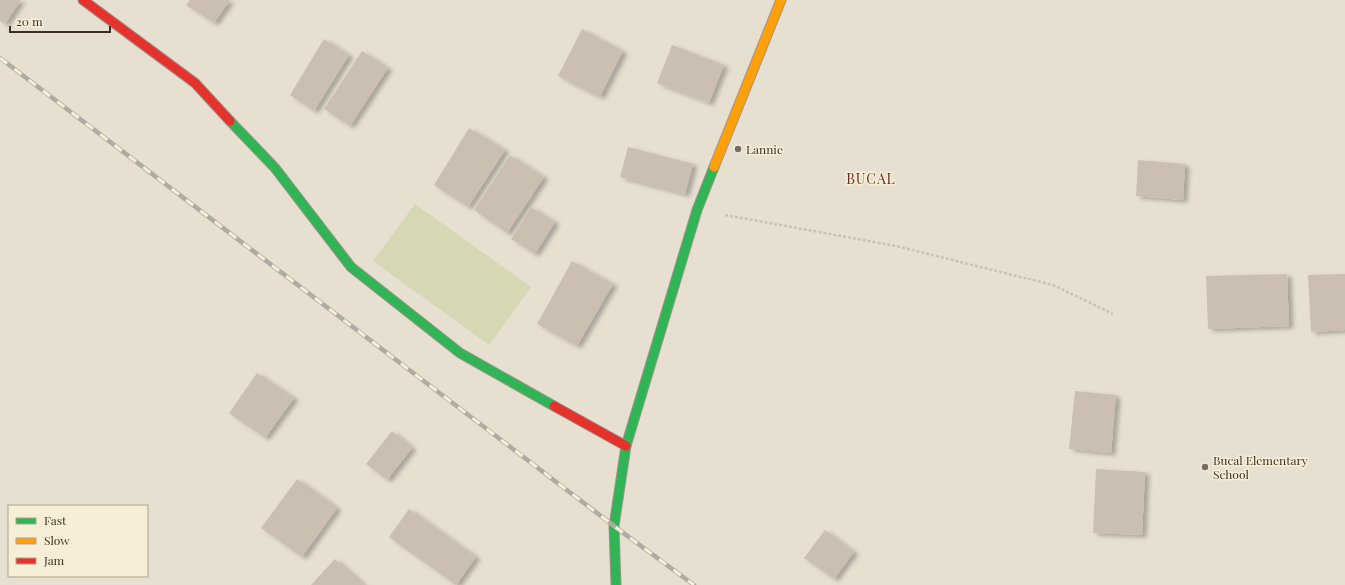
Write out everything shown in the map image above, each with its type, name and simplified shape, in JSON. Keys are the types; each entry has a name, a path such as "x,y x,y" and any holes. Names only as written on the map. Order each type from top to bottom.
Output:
{"street":[{"path":"83,0 195,83 275,168 351,267 460,353 626,446"},
{"path":"616,585 614,526 626,446 697,210 781,0"}],"path":[{"path":"697,210 896,246 986,268 1053,285 1113,314"}],"green space":[{"path":"415,204 531,287 489,345 373,261"}],"building":[{"path":"0,0 21,0 5,24 0,21"},
{"path":"190,0 230,0 214,23 186,5"},
{"path":"582,29 623,51 600,97 558,76"},
{"path":"324,39 349,55 314,111 290,95"},
{"path":"672,45 724,65 709,103 657,83"},
{"path":"362,51 388,68 350,126 324,109"},
{"path":"469,128 505,150 468,207 434,185"},
{"path":"628,147 693,164 685,194 620,177"},
{"path":"510,155 544,177 507,233 474,210"},
{"path":"1138,160 1185,164 1183,200 1136,196"},
{"path":"531,207 555,222 535,254 511,239"},
{"path":"572,261 613,284 577,346 537,324"},
{"path":"1287,274 1289,326 1208,329 1206,276"},
{"path":"1345,274 1345,330 1311,332 1308,275"},
{"path":"257,373 294,398 265,438 229,413"},
{"path":"1075,391 1116,395 1111,453 1069,449"},
{"path":"392,431 412,448 387,480 366,464"},
{"path":"1096,469 1145,472 1142,535 1093,533"},
{"path":"297,479 337,508 302,557 261,528"},
{"path":"409,509 476,557 456,585 389,537"},
{"path":"825,530 854,552 834,579 804,558"},
{"path":"335,559 364,585 311,585"}],"railway":[{"path":"0,58 614,526 694,585"}],"traffic: fast":[{"path":"230,121 275,168 351,267 460,353 554,406"},
{"path":"616,585 614,526 626,446 697,210 714,167"}],"traffic: slow":[{"path":"714,167 781,0"}],"traffic: jam":[{"path":"83,0 195,83 230,121"},
{"path":"554,406 626,446"}],"place":[{"name":"Lannie","path":"738,149"},
{"name":"Bucal Elementary School","path":"1205,467"}],"district":[{"name":"BUCAL","path":"871,178"}]}
